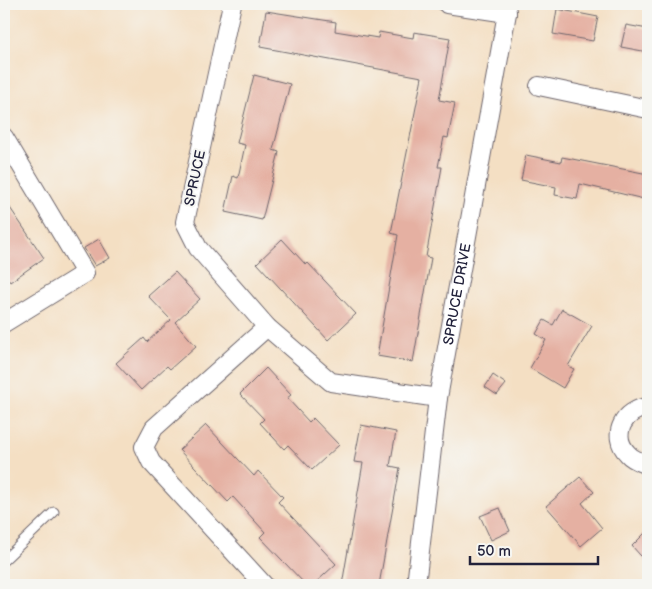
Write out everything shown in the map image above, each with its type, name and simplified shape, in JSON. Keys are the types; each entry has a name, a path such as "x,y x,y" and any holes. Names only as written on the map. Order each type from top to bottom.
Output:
{"street":[{"name":"SPRUCE","path":"232,4 185,222 198,248 267,327 331,382 438,398"},
{"path":"447,4 507,9"},
{"name":"SPRUCE DRIVE","path":"416,585 438,398 507,9"},
{"path":"539,86 648,109"},
{"path":"4,137 85,273 4,323"},
{"path":"264,585 151,462 144,447 154,428 267,327"},
{"path":"648,407 632,411 625,418 619,435 626,452 632,459 648,465"}],"lane":[{"path":"4,560 54,512"}],"building":[{"path":"557,9 598,17 593,41 553,34"},
{"path":"266,11 336,22 335,31 378,38 379,32 413,38 414,32 450,38 439,100 455,103 448,138 444,137 438,167 442,167 426,257 431,258 413,362 377,356 398,235 391,233 422,77 260,47"},
{"path":"626,25 648,29 648,52 621,47"},
{"path":"254,75 290,84 273,150 279,152 262,220 225,212 233,176 238,178 245,145 237,143"},
{"path":"526,155 561,162 562,157 648,174 648,200 580,184 577,199 555,195 556,187 521,180"},
{"path":"4,199 44,258 10,282 4,273"},
{"path":"99,239 110,258 95,266 84,248"},
{"path":"282,239 306,265 308,263 356,314 328,340 257,263"},
{"path":"175,272 200,299 175,322 196,346 170,369 167,366 141,390 116,363 144,338 147,342 171,320 148,296"},
{"path":"562,309 592,326 568,366 574,369 563,388 530,368 546,340 536,334 544,320 553,325"},
{"path":"266,368 291,395 287,398 309,422 313,418 339,445 312,470 288,445 284,449 260,423 264,419 240,394"},
{"path":"493,375 506,384 497,395 485,387"},
{"path":"206,425 254,476 258,471 283,497 278,502 336,564 313,585 306,585 260,537 265,532 233,497 228,502 179,450"},
{"path":"361,425 396,432 390,466 400,468 379,585 342,585 363,463 354,462"},
{"path":"580,477 594,492 582,503 602,528 581,546 546,506"},
{"path":"500,508 510,531 491,540 480,516"},
{"path":"648,530 648,564 632,546"}]}
